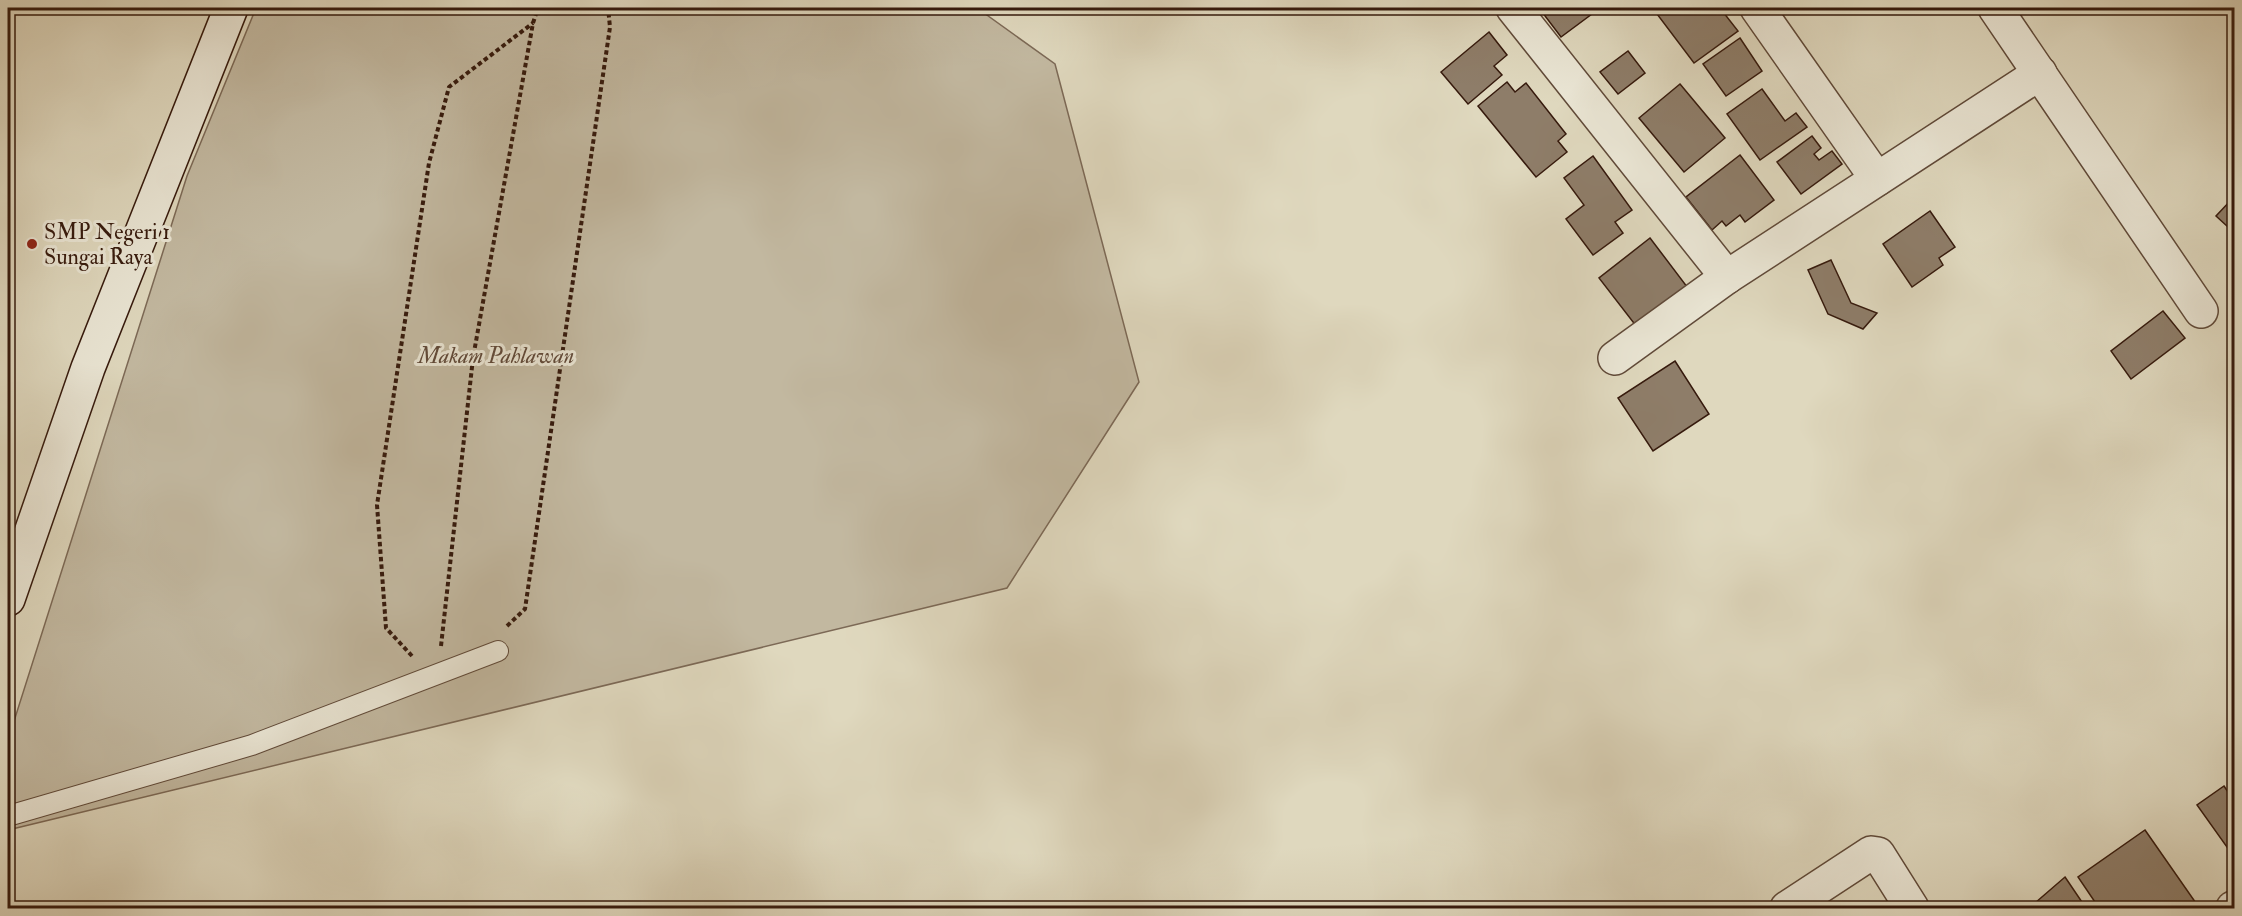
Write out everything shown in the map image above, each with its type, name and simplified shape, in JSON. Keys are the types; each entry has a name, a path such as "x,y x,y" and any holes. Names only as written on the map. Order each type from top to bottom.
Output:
{"street":[{"path":"8,599 13,560 231,8"},
{"path":"1514,8 1727,277"},
{"path":"1757,8 1877,179"},
{"path":"1995,8 2200,311"},
{"path":"1615,357 1727,277 2040,73"},
{"path":"1787,909 1871,853 1878,854 1912,909"}],"lane":[{"path":"8,816 252,745 498,651"}],"path":[{"path":"416,660 440,652 473,358 532,23 538,8"},
{"path":"503,629 525,609 610,27 608,8"},
{"path":"431,676 387,628 378,505 429,163 449,87 532,23"}],"green space":[{"name":"Makam Pahlawan","path":"256,8 977,8 1055,64 1139,382 1007,588 8,830 8,740 187,176"}],"building":[{"path":"1539,8 1600,8 1561,37"},
{"path":"1666,8 1720,8 1738,31 1694,63 1657,14"},
{"path":"1489,32 1507,55 1494,66 1502,75 1468,104 1441,72"},
{"path":"1740,38 1762,71 1726,96 1703,64"},
{"path":"1628,51 1645,73 1618,94 1600,72"},
{"path":"1507,82 1515,92 1526,83 1566,134 1558,141 1567,152 1536,177 1478,106"},
{"path":"1680,84 1725,138 1684,172 1639,118"},
{"path":"1762,89 1785,121 1796,113 1807,127 1760,160 1727,114"},
{"path":"1812,136 1821,148 1814,154 1819,160 1832,151 1842,164 1801,194 1777,162"},
{"path":"1740,155 1774,200 1745,222 1740,215 1726,226 1722,221 1712,230 1686,197"},
{"path":"1593,156 1632,210 1615,222 1623,233 1593,255 1566,219 1584,205 1564,178"},
{"path":"2231,200 2234,203 2234,220 2228,227 2216,216"},
{"path":"1930,211 1955,247 1939,258 1943,265 1912,287 1883,244"},
{"path":"1650,238 1691,292 1640,331 1599,278"},
{"path":"1831,260 1851,303 1877,313 1863,329 1828,314 1808,270"},
{"path":"2163,311 2185,338 2131,379 2111,351"},
{"path":"1675,361 1709,414 1653,451 1618,398"},
{"path":"2224,786 2234,801 2234,857 2197,805"},
{"path":"2145,830 2198,906 2194,908 2099,908 2078,877"},
{"path":"2065,877 2086,908 2040,908 2035,903"}],"place":[{"name":"SMP Negeri 1 Sungai Raya","path":"32,244"}]}
